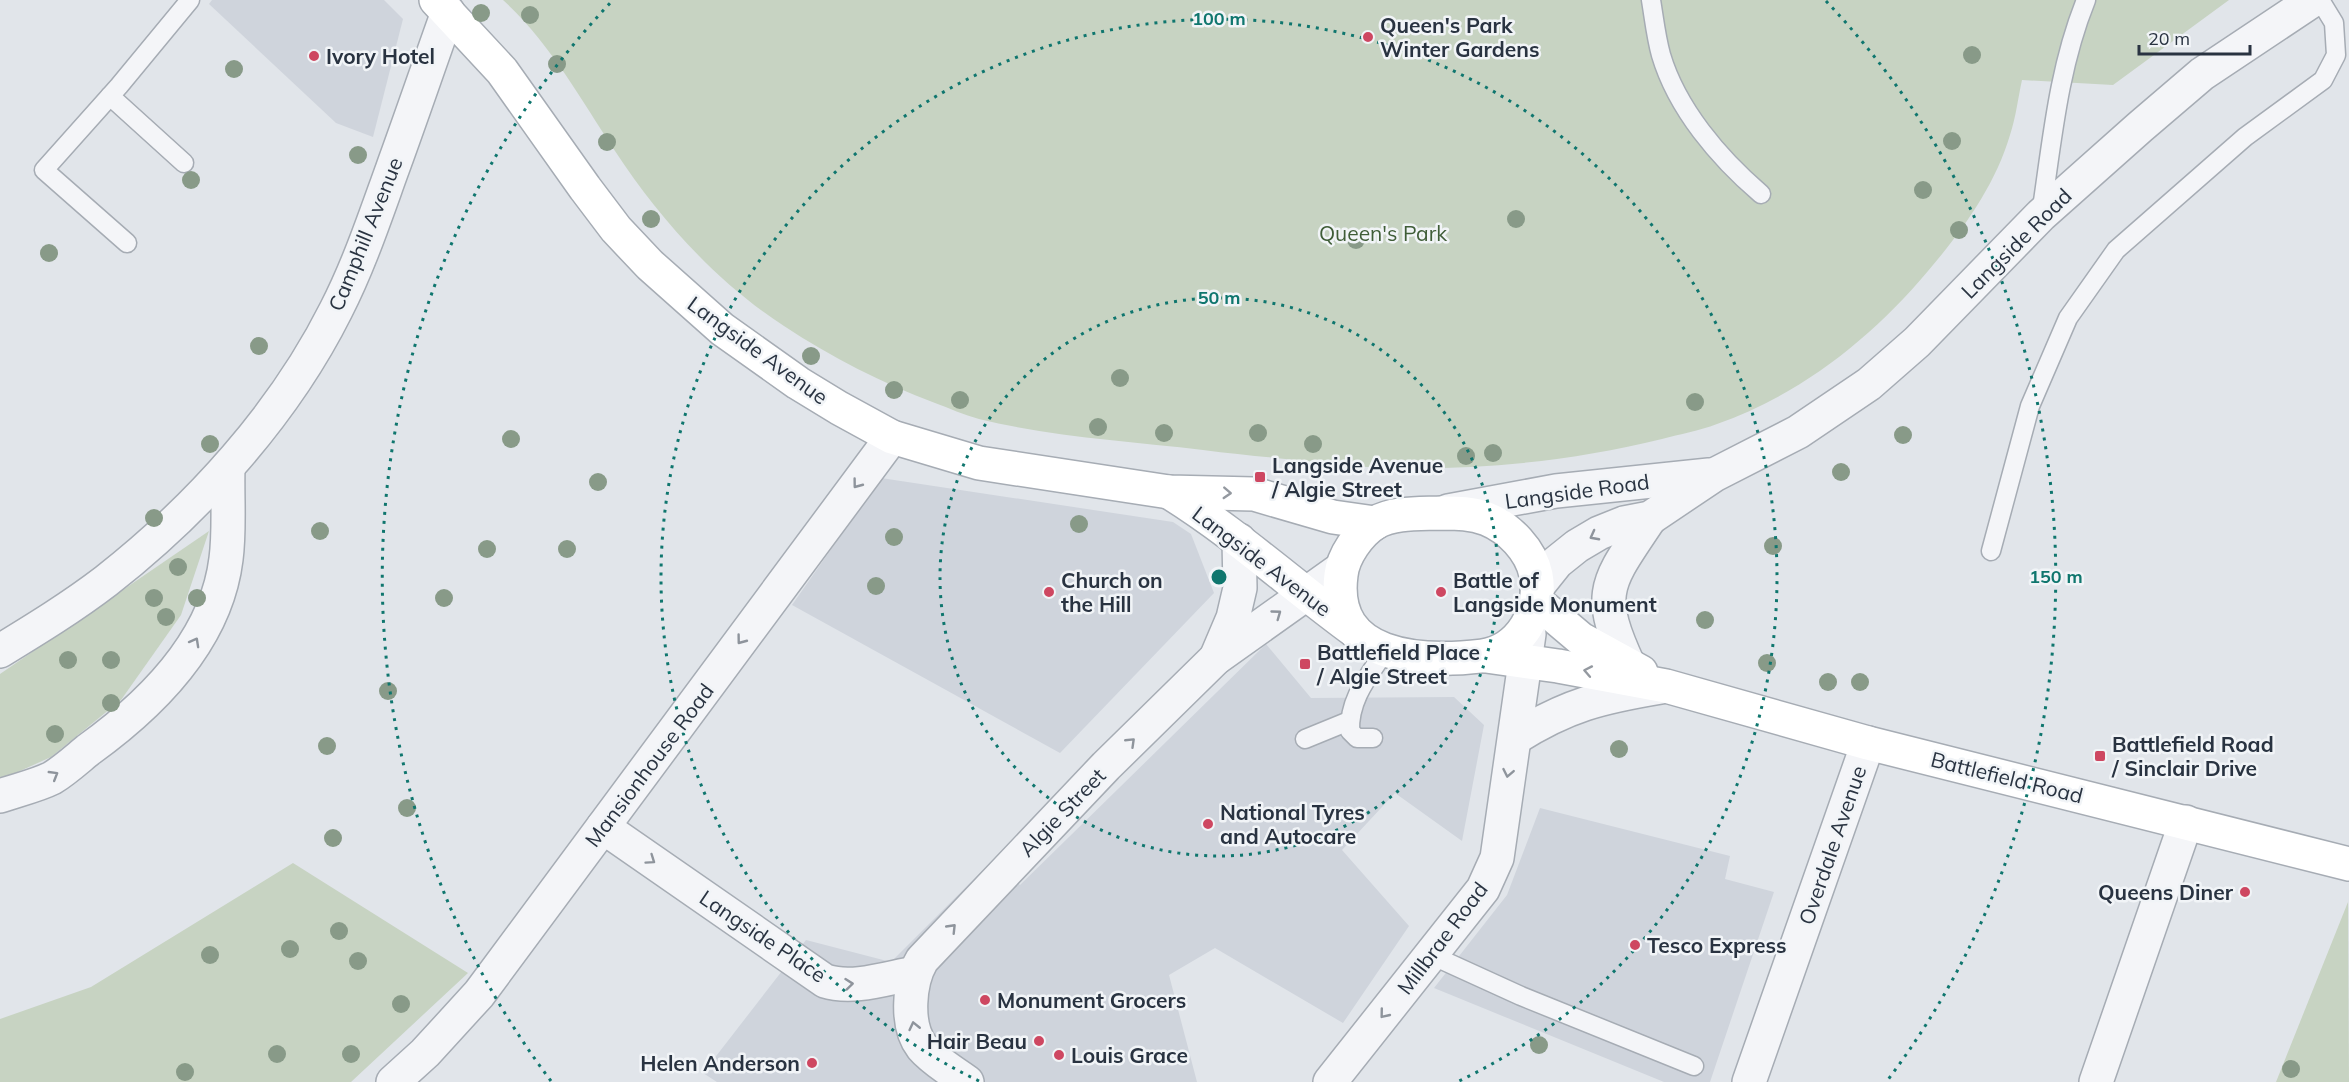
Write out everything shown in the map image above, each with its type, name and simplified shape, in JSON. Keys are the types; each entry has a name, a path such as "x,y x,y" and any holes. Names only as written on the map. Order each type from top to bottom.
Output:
{"main road":[{"name":"Langside Avenue","path":"442,6 502,71 616,229 650,265 722,329 839,408 892,437 979,463 1169,492 1254,494 1333,517 1375,523"},
{"name":"Langside Avenue","path":"1169,492 1209,517 1355,631"},
{"path":"1442,513 1477,516 1505,529 1518,541 1536,574 1535,600 1521,636 1512,645 1486,656 1404,656 1385,651 1367,642 1355,631 1341,610 1339,589 1341,569 1347,554 1375,523 1396,516 1442,513"},
{"name":"Battlefield Road","path":"1535,600 1581,639 1666,686"},
{"name":"Battlefield Road","path":"1486,656 1666,686 1868,743 2349,864"}],"street":[{"name":"Langside Road","path":"1535,600 1557,562 1577,546 1599,533 1624,523 1650,518 1714,475 1798,432 1869,384 1917,342 2041,215 2202,74 2313,0"},
{"name":"Camphill Avenue","path":"0,651 58,615 105,581 152,542 228,467 275,408 311,355 337,309 366,242 442,6"},
{"name":"Mansionhouse Road","path":"393,1082 425,1053 479,994 892,437"},
{"path":"0,796 51,778 147,703 181,664 195,643 216,599 226,559 228,467"},
{"name":"Langside Road","path":"1442,513 1556,491 1714,475"},
{"path":"1629,666 1613,628 1607,597 1612,578 1650,518"},
{"name":"Algie Street","path":"1216,658 1233,618 1240,588 1239,540"},
{"name":"Algie Street","path":"915,973 922,960 1106,766 1216,658 1341,569"},
{"name":"Millbrae Road","path":"1330,1082 1483,889 1497,858 1503,803 1535,600"},
{"path":"1515,738 1546,718 1580,704 1610,695 1666,686"},
{"name":"Overdale Avenue","path":"1749,1082 1868,743"},
{"path":"2096,1082 2186,822"},
{"name":"Langside Place","path":"603,826 825,981 837,985 851,984 915,973"},
{"path":"915,973 911,1010 915,1032 922,1046 939,1062 967,1082"}],"lane":[{"path":"127,243 44,170 110,96 190,0"},
{"path":"1651,0 1661,55 1684,105 1736,172 1761,194"},
{"path":"2041,215 2060,82 2073,35 2086,0"},
{"path":"1991,550 2030,406 2068,318 2116,250 2246,136 2323,80 2336,55 2334,23 2320,0"},
{"path":"110,96 184,163"},
{"path":"1372,738 1357,738 1350,731 1349,722 1357,695 1385,651"},
{"path":"1305,739 1349,722"},
{"path":"1431,955 1521,996 1694,1066"}],"shaded area":[{"name":"Ivory Hotel","path":"212,0 384,0 403,19 373,137 336,123 209,4"},
{"path":"881,478 1173,522 1191,534 1214,593 1060,753 792,605"},
{"path":"1266,644 1311,698 1454,697 1484,725 1462,841 1395,793 1342,850 1409,926 1343,1023 1215,948 1169,975 1197,1082 717,1082 703,1073 806,940 891,962 992,861 1020,885"},
{"path":"1540,808 1730,856 1725,879 1774,892 1710,1082 1664,1082 1434,988 1507,895"}],"green space":[{"name":"Queen's Park","path":"503,0 2229,0 2113,85 2022,80 2014,121 2004,154 1976,207 1953,240 1906,296 1859,341 1833,362 1777,397 1748,412 1710,426 1629,447 1493,466 1382,468 1091,438 1007,425 968,416 857,369 759,309 735,290 690,247 632,176 550,53"},
{"path":"209,531 181,615 121,700 51,757 0,780 0,674"},
{"path":"293,863 468,973 351,1082 0,1082 0,1019 91,987"},
{"path":"2348,902 2349,1082 2276,1082"}],"place":[{"name":"Queen's Park Winter Gardens","path":"1368,37"},
{"name":"Ivory Hotel","path":"314,56"},
{"name":"Langside Avenue / Algie Street","path":"1260,477"},
{"name":"Church on the Hill","path":"1049,592"},
{"name":"Battle of Langside Monument","path":"1441,592"},
{"name":"Battlefield Place / Algie Street","path":"1305,664"},
{"name":"Battlefield Road / Sinclair Drive","path":"2100,756"},
{"name":"National Tyres and Autocare","path":"1208,824"},
{"name":"Queens Diner","path":"2245,892"},
{"name":"Tesco Express","path":"1635,945"},
{"name":"Monument Grocers","path":"985,1000"},
{"name":"Hair Beau","path":"1039,1041"},
{"name":"Louis Grace","path":"1059,1055"},
{"name":"Helen Anderson","path":"812,1063"}]}
